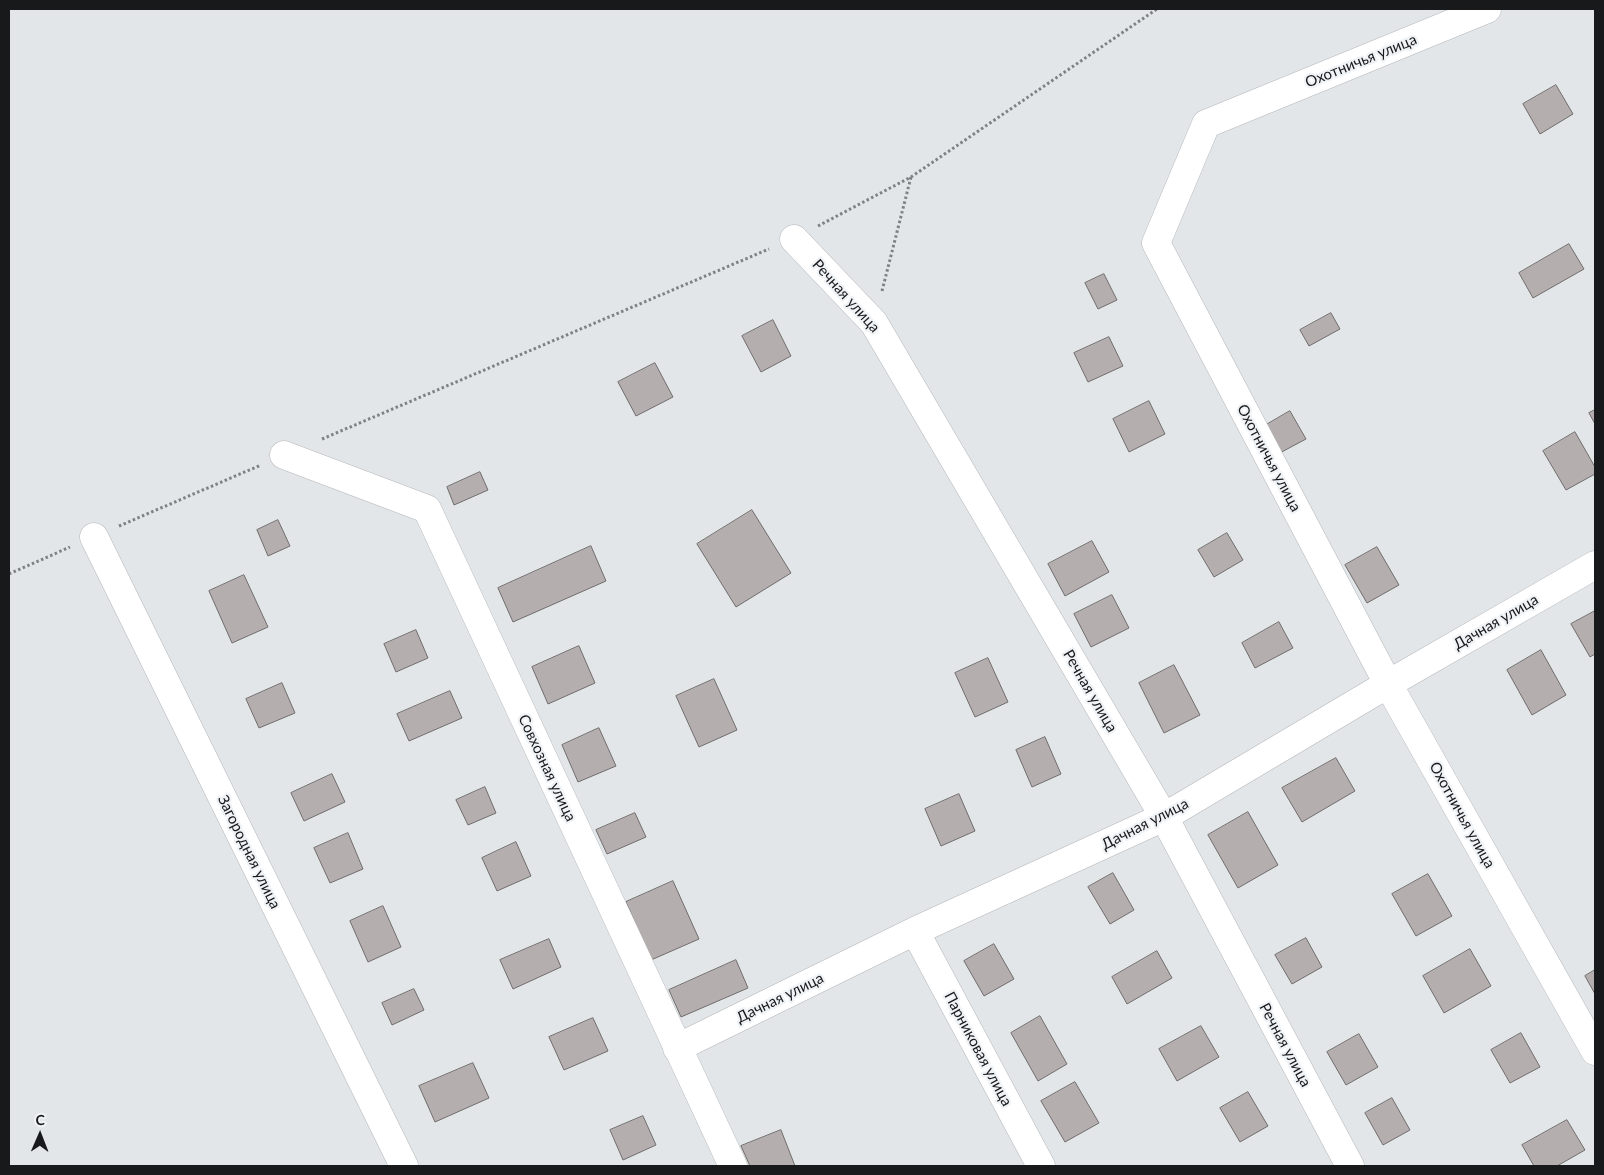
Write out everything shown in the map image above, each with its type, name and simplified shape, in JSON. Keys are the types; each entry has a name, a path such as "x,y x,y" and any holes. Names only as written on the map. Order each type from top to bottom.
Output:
{"street":[{"name":"Охотничья улица","path":"1487,9 1206,124 1156,243 1388,684 1595,1051"},
{"name":"Речная улица","path":"794,239 874,324 1164,817 1350,1166"},
{"name":"Совхозная улица","path":"284,455 427,509 733,1166"},
{"name":"Загородная улица","path":"94,537 404,1166"},
{"name":"Дачная улица","path":"677,1048 915,931 1164,817 1388,684 1595,565"},
{"name":"Парниковая улица","path":"915,931 1041,1166"}],"path":[{"path":"9,574 284,455 794,239 911,177 1157,9"},
{"path":"874,324 911,177"}],"building":[{"path":"1556,85 1573,114 1540,134 1523,104"},
{"path":"1569,244 1584,269 1533,298 1519,273"},
{"path":"1104,274 1117,300 1098,309 1085,283"},
{"path":"1331,313 1340,329 1309,346 1300,330"},
{"path":"773,320 791,356 761,372 742,336"},
{"path":"1109,337 1123,366 1088,382 1074,353"},
{"path":"655,363 673,397 636,416 618,382"},
{"path":"1149,401 1165,434 1129,452 1113,419"},
{"path":"1595,410 1595,424 1589,413"},
{"path":"1290,411 1306,439 1276,455 1261,428"},
{"path":"1575,432 1595,467 1595,474 1566,490 1543,451"},
{"path":"480,472 488,490 454,505 447,487"},
{"path":"752,510 791,573 736,607 697,544"},
{"path":"278,520 290,546 268,556 257,530"},
{"path":"1227,533 1243,560 1214,577 1198,550"},
{"path":"1092,541 1109,572 1065,596 1048,564"},
{"path":"591,546 606,581 513,622 498,588"},
{"path":"1377,547 1399,585 1367,603 1345,565"},
{"path":"244,575 268,627 232,643 209,591"},
{"path":"1112,595 1129,628 1091,647 1074,614"},
{"path":"1595,611 1595,654 1590,657 1571,624"},
{"path":"1279,622 1293,648 1255,668 1242,643"},
{"path":"416,630 428,658 396,672 384,644"},
{"path":"579,646 595,683 548,704 532,667"},
{"path":"1541,650 1566,695 1532,715 1507,670"},
{"path":"988,658 1008,702 975,717 955,673"},
{"path":"1174,665 1200,715 1164,733 1139,683"},
{"path":"714,679 737,730 699,747 676,696"},
{"path":"282,683 295,713 259,728 246,699"},
{"path":"450,691 462,718 409,741 397,714"},
{"path":"599,728 616,766 578,782 562,745"},
{"path":"1045,737 1061,774 1032,787 1016,750"},
{"path":"1336,758 1355,791 1302,822 1282,788"},
{"path":"332,774 345,802 304,821 291,793"},
{"path":"485,787 496,813 468,825 456,800"},
{"path":"959,794 975,831 941,846 925,809"},
{"path":"1248,812 1278,865 1238,888 1208,835"},
{"path":"635,813 646,837 607,854 596,830"},
{"path":"348,833 363,869 330,883 314,848"},
{"path":"516,842 531,876 497,891 482,858"},
{"path":"1113,873 1134,910 1110,924 1088,887"},
{"path":"1428,874 1452,916 1416,936 1392,894"},
{"path":"673,881 699,939 651,960 626,902"},
{"path":"383,906 401,947 368,962 350,921"},
{"path":"1306,938 1322,967 1292,984 1275,955"},
{"path":"549,939 561,967 513,989 500,960"},
{"path":"994,944 1014,979 984,996 964,961"},
{"path":"1470,949 1491,986 1444,1013 1423,976"},
{"path":"1157,951 1172,978 1127,1004 1112,977"},
{"path":"736,960 748,988 681,1017 669,990"},
{"path":"1595,970 1595,994 1585,976"},
{"path":"414,989 424,1010 392,1025 382,1003"},
{"path":"1040,1016 1067,1064 1038,1081 1011,1033"},
{"path":"593,1018 608,1051 564,1070 549,1037"},
{"path":"1201,1026 1219,1057 1177,1081 1159,1049"},
{"path":"1521,1033 1540,1067 1510,1083 1491,1050"},
{"path":"1359,1034 1378,1067 1346,1085 1327,1052"},
{"path":"473,1063 489,1098 435,1122 419,1086"},
{"path":"1075,1082 1099,1123 1065,1142 1041,1101"},
{"path":"1248,1092 1268,1126 1240,1142 1220,1108"},
{"path":"1392,1098 1410,1130 1383,1145 1365,1113"},
{"path":"643,1116 656,1145 623,1160 610,1130"},
{"path":"1567,1120 1585,1150 1557,1166 1534,1166 1522,1145"},
{"path":"781,1130 795,1166 750,1166 741,1146"}]}
